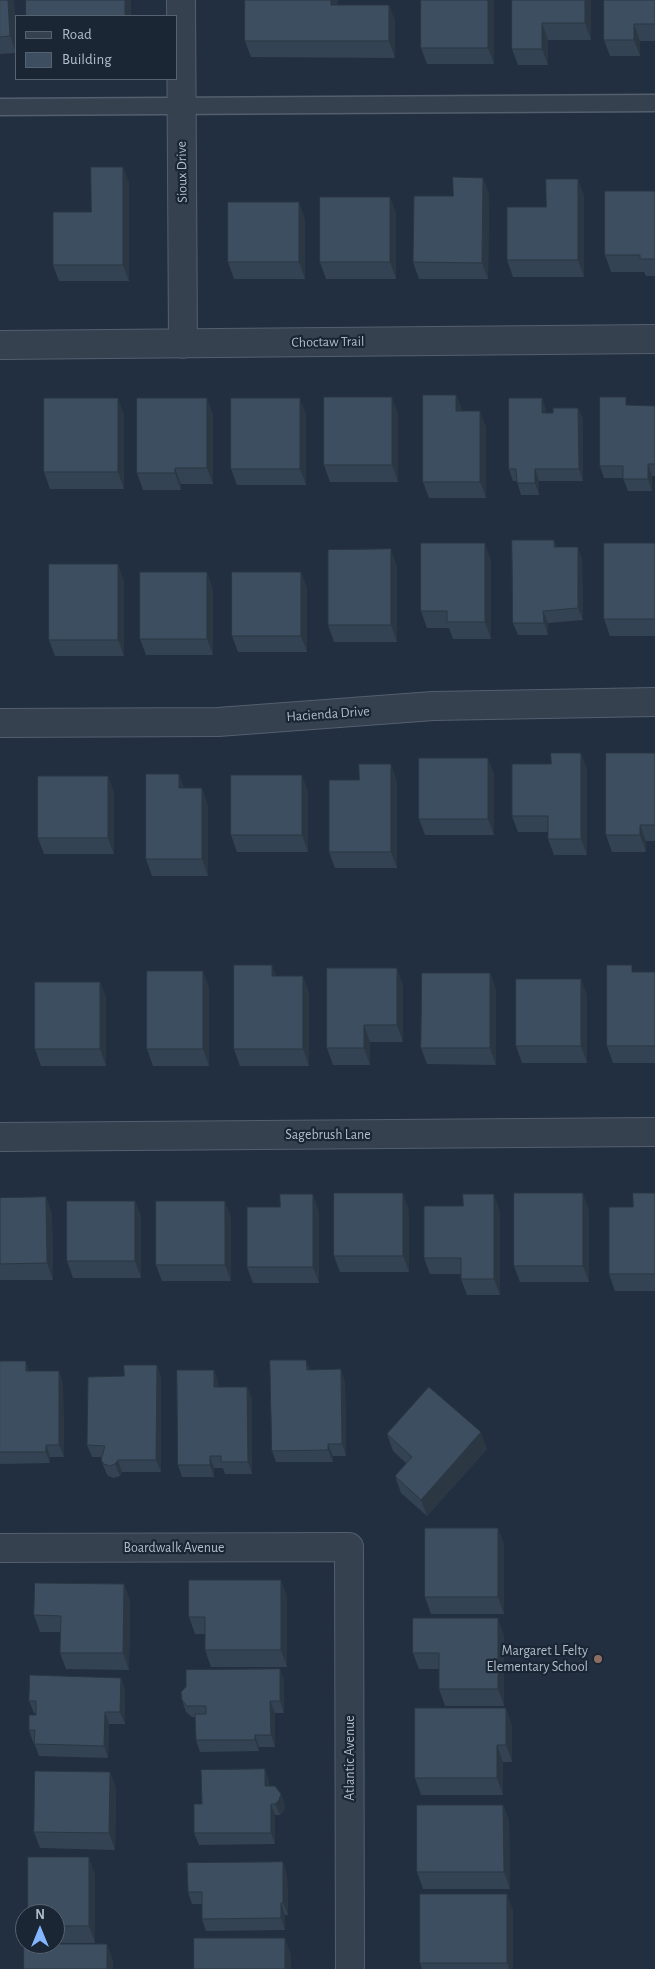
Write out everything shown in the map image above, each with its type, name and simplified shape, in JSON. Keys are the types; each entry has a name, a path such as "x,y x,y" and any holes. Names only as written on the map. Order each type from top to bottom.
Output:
{"street":[{"name":"Sioux Drive","path":"181,0 183,344"},
{"name":"Choctaw Trail","path":"0,345 655,339"},
{"name":"Hacienda Drive","path":"0,723 218,722 433,706 655,702"},
{"name":"Sagebrush Lane","path":"0,1137 655,1132"},
{"name":"Boardwalk Avenue","path":"0,1548 349,1547"},
{"name":"Atlantic Avenue","path":"349,1547 350,1969"}],"lane":[{"path":"0,107 655,103"}],"building":[{"path":"0,0 8,0 10,36 0,37"},
{"path":"26,0 125,0 125,15 26,15"},
{"path":"245,0 331,0 331,5 389,5 389,41 245,41"},
{"path":"421,0 488,0 488,48 421,48"},
{"path":"512,0 585,0 585,23 542,23 542,49 512,49"},
{"path":"604,0 655,0 655,24 634,24 634,40 604,40"},
{"path":"91,167 123,167 123,265 53,265 53,212 91,212"},
{"path":"453,177 483,178 482,263 413,262 414,196 453,196"},
{"path":"546,179 578,179 578,260 507,260 507,207 546,207"},
{"path":"605,191 655,191 655,259 640,259 640,255 605,255"},
{"path":"320,197 390,197 390,262 320,262"},
{"path":"228,202 299,202 299,262 228,262"},
{"path":"423,395 456,395 456,411 480,411 480,482 423,482"},
{"path":"324,397 392,397 392,465 324,465"},
{"path":"600,397 626,397 626,405 655,406 655,464 648,464 648,479 623,479 623,466 600,466"},
{"path":"44,398 118,398 118,472 44,472"},
{"path":"137,398 207,398 207,468 175,468 175,473 137,473"},
{"path":"231,398 300,398 300,469 231,469"},
{"path":"509,398 542,398 542,413 553,413 553,408 578,408 579,469 535,469 535,483 517,483 516,469 509,469"},
{"path":"512,540 554,540 554,547 578,547 578,608 543,611 544,623 513,623"},
{"path":"421,543 485,543 485,622 447,622 447,611 421,611"},
{"path":"604,543 655,543 655,619 604,619"},
{"path":"391,549 391,625 328,625 328,550"},
{"path":"49,564 118,564 118,640 49,640"},
{"path":"140,572 207,572 207,639 140,639"},
{"path":"232,572 301,572 301,636 232,636"},
{"path":"551,753 581,753 581,839 548,839 548,816 512,816 512,764 551,764"},
{"path":"606,753 655,753 655,825 640,825 640,835 606,835"},
{"path":"419,758 488,758 488,819 419,819"},
{"path":"359,764 391,764 391,852 329,852 329,780 359,780"},
{"path":"146,774 179,774 179,788 202,788 202,859 146,859"},
{"path":"231,775 302,775 302,835 231,835"},
{"path":"38,776 108,776 108,838 38,838"},
{"path":"234,965 272,965 272,976 303,976 303,1049 234,1049"},
{"path":"607,965 632,965 632,972 655,972 655,1046 607,1046"},
{"path":"327,968 397,968 397,1025 364,1025 364,1048 327,1048"},
{"path":"147,971 203,971 203,1049 147,1049"},
{"path":"422,973 490,973 490,1048 421,1048"},
{"path":"516,979 581,979 581,1046 516,1046"},
{"path":"35,982 100,982 100,1049 35,1049"},
{"path":"334,1193 403,1193 403,1256 334,1256"},
{"path":"514,1193 583,1193 583,1266 514,1266"},
{"path":"633,1193 655,1193 655,1274 609,1274 609,1207 633,1207"},
{"path":"280,1194 313,1194 313,1267 247,1267 247,1207 280,1207"},
{"path":"463,1194 494,1194 494,1279 461,1279 461,1258 424,1258 424,1206 463,1206"},
{"path":"46,1197 47,1263 0,1264 0,1198"},
{"path":"67,1201 135,1201 135,1261 67,1261"},
{"path":"156,1201 225,1201 225,1265 156,1265"},
{"path":"270,1360 306,1360 307,1370 341,1369 342,1444 328,1444 328,1450 272,1451"},
{"path":"0,1361 26,1361 26,1371 59,1371 59,1445 46,1445 46,1452 0,1452"},
{"path":"124,1365 157,1365 156,1460 118,1460 110,1466 104,1464 101,1460 105,1446 87,1445 88,1377 124,1376"},
{"path":"177,1370 214,1370 214,1387 247,1387 248,1462 221,1462 221,1456 210,1456 210,1465 178,1465"},
{"path":"429,1387 481,1432 421,1500 395,1476 412,1457 387,1434"},
{"path":"425,1528 498,1528 498,1597 425,1597"},
{"path":"189,1580 281,1580 281,1650 205,1650 205,1617 189,1617"},
{"path":"35,1583 124,1584 123,1653 60,1653 61,1616 34,1615"},
{"path":"413,1618 498,1618 498,1689 439,1689 439,1653 413,1653"},
{"path":"280,1669 280,1701 270,1701 271,1735 255,1735 255,1740 196,1740 195,1714 206,1714 206,1706 187,1706 182,1700 181,1692 186,1687 186,1670"},
{"path":"30,1675 121,1678 120,1712 105,1712 104,1746 34,1744 35,1730 29,1730 29,1715 36,1715 36,1701 29,1701"},
{"path":"415,1708 506,1708 506,1745 497,1745 497,1778 415,1778"},
{"path":"265,1769 265,1786 275,1786 281,1794 275,1804 271,1804 271,1833 194,1833 194,1804 202,1804 201,1770"},
{"path":"35,1771 110,1772 109,1833 34,1832"},
{"path":"417,1805 503,1805 504,1872 417,1872"},
{"path":"28,1857 89,1857 89,1926 65,1926 65,1904 28,1904"},
{"path":"283,1862 281,1918 202,1919 202,1892 188,1892 187,1863"},
{"path":"420,1894 507,1894 507,1963 420,1963"},
{"path":"194,1938 285,1938 285,1969 194,1969"},
{"path":"65,1944 107,1944 107,1969 24,1969 24,1954 65,1954"}],"place":[{"name":"Margaret L Felty Elementary School","path":"598,1659"}]}
